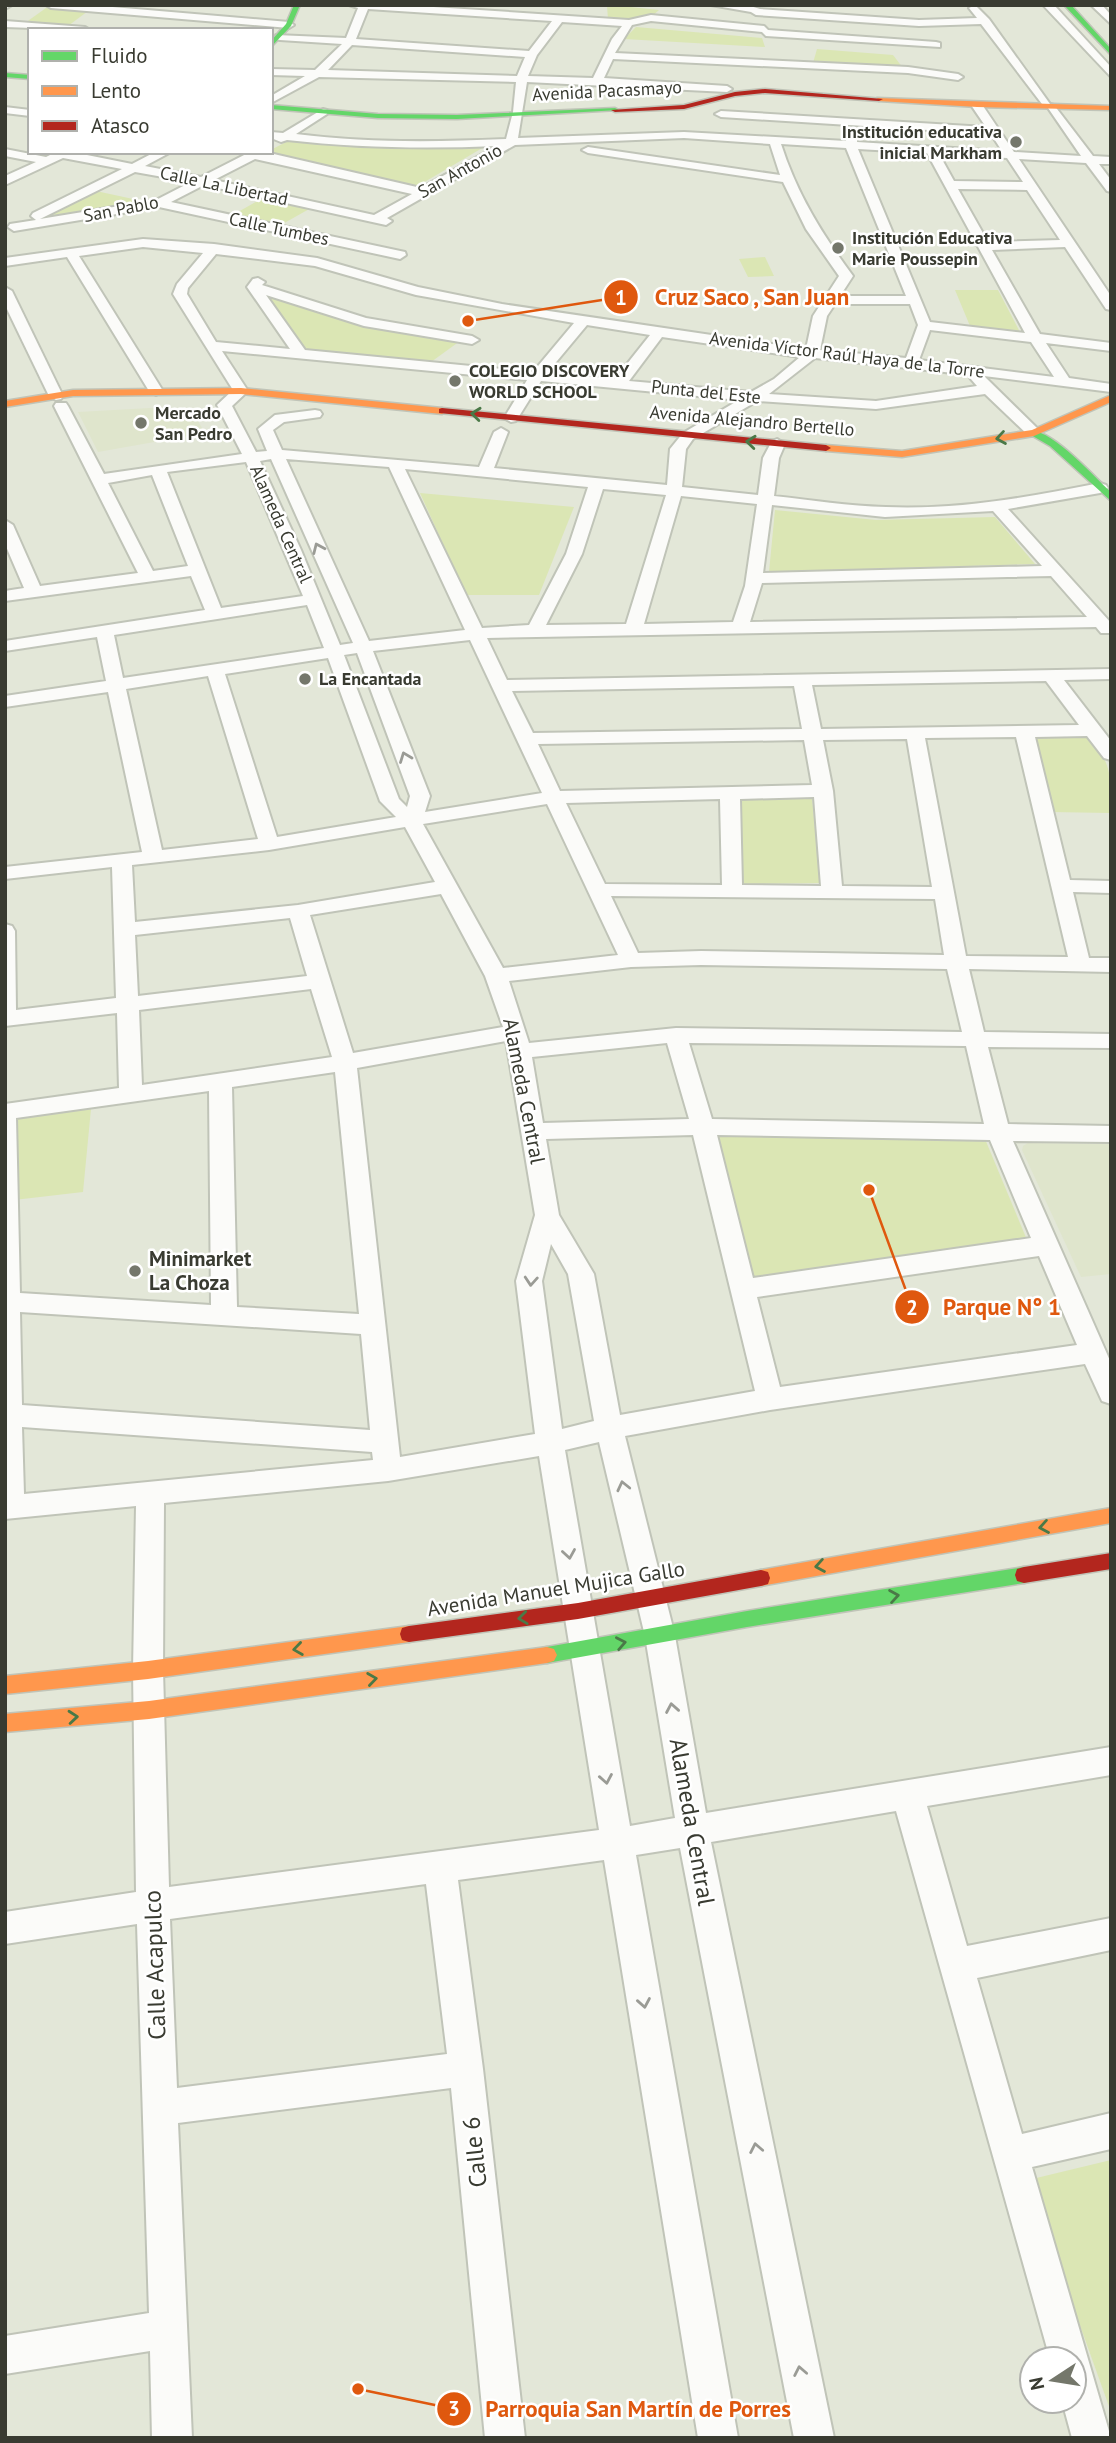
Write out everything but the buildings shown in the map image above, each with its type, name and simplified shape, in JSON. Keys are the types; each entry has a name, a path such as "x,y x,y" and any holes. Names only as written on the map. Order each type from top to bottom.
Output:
{"main road":[{"path":"280,36 297,5"},
{"path":"1075,9 1079,39"},
{"path":"1075,9 1111,37"},
{"path":"1075,9 1111,53"},
{"name":"Avenida Pacasmayo","path":"588,109 673,100 721,103 762,87 975,102 1111,106"},
{"name":"Avenida Pacasmayo","path":"273,102 323,112 413,117 684,107 721,103 765,91 816,92"},
{"name":"Avenida Pacasmayo","path":"273,102 416,111 517,113"},
{"name":"Avenida Alejandro Bertello","path":"5,404 156,391 241,391 506,425 774,451 903,467 1053,444 1073,435"},
{"name":"Avenida Alejandro Bertello","path":"774,451 902,454 1034,433 1111,398"},
{"name":"Avenida Alejandro Bertello","path":"5,415 58,401 181,401 315,414 506,425"},
{"path":"1034,433 1053,444 1105,493"},
{"name":"Avenida Manuel Mujica Gallo","path":"5,1685 148,1670 578,1611 1111,1515"},
{"path":"5,1723 149,1710 584,1650 1111,1561"}],"street":[{"path":"51,5 231,20 256,28"},
{"path":"149,22 171,5"},
{"path":"354,5 541,11 560,18 629,23 651,18 941,53"},
{"path":"716,5 919,23 985,21"},
{"path":"972,5 1111,188"},
{"path":"1048,5 1111,74"},
{"path":"1096,5 1111,21"},
{"path":"273,101 340,57 360,22 364,6"},
{"path":"602,7 603,21"},
{"path":"755,9 773,49 771,64 762,87"},
{"path":"87,28 111,10"},
{"name":"San Antonio","path":"396,247 421,192 511,143 520,79 532,54 560,18"},
{"path":"219,28 231,20"},
{"path":"360,22 374,23"},
{"path":"597,81 617,39 629,23"},
{"path":"919,23 958,76 1111,306"},
{"path":"5,24 56,28"},
{"path":"16,34 27,26"},
{"path":"534,33 548,34"},
{"path":"280,36 532,54"},
{"path":"617,39 630,40"},
{"path":"402,65 417,47"},
{"path":"610,56 908,70 958,76"},
{"path":"273,72 318,74 402,65 520,79 597,81 721,103 853,122 995,131"},
{"path":"717,137 721,103"},
{"path":"5,110 28,113"},
{"path":"273,144 323,112"},
{"path":"853,122 851,146 925,325 911,363"},
{"path":"273,135 407,145 573,143 653,136 717,137 1111,161"},
{"path":"5,150 18,142"},
{"path":"634,627 674,492 683,442 779,382 812,354 820,316 846,276 820,242 785,179 775,142"},
{"path":"573,143 785,179"},
{"path":"5,150 48,161"},
{"path":"931,150 1035,338 1063,381"},
{"path":"5,181 62,154"},
{"name":"Calle La Libertad","path":"69,154 203,181 396,247"},
{"path":"9,230 161,154"},
{"path":"257,154 421,192"},
{"name":"San Pablo","path":"9,230 159,203 257,154"},
{"path":"952,185 1032,186"},
{"name":"Calle Tumbes","path":"159,203 396,247"},
{"name":"Avenida Víctor Raúl Haya de la Torre","path":"5,262 143,243 214,248 317,262 396,247 502,308 812,354 911,363 1111,388"},
{"path":"986,246 1071,243"},
{"path":"214,248 181,287 180,294 241,391 224,405"},
{"path":"71,253 156,391"},
{"path":"254,286 279,256"},
{"path":"254,286 364,322 466,345 502,308"},
{"path":"254,286 300,353"},
{"path":"5,291 10,316 58,401 148,577"},
{"path":"832,300 915,300"},
{"path":"485,472 506,425 537,376 584,320"},
{"path":"925,325 1111,346"},
{"path":"620,383 660,331"},
{"name":"Punta del Este","path":"213,346 300,353 466,345 537,376 755,397 876,405 989,389"},
{"path":"226,366 256,349"},
{"path":"968,370 1034,433"},
{"path":"674,389 779,382"},
{"name":"Alameda Central","path":"224,405 252,457 314,599 390,801 412,822 445,887 496,976 518,1042 547,1215 581,1274 609,1428 660,1636 692,1830 814,2438"},
{"name":"Alameda Central","path":"315,414 280,418 265,429 363,648 420,796 412,822"},
{"path":"740,627 755,578 774,451"},
{"path":"99,480 158,469 276,454 395,463 885,512 946,512 998,508 1105,493"},
{"path":"395,463 631,960"},
{"path":"158,469 215,615"},
{"path":"535,630 574,554 597,484"},
{"path":"998,508 1106,628"},
{"path":"5,525 34,592"},
{"path":"5,596 197,570"},
{"path":"755,578 1056,571"},
{"path":"5,646 314,599"},
{"path":"5,702 474,633 634,627 1106,628"},
{"path":"103,632 153,855"},
{"path":"215,671 268,844"},
{"path":"502,686 1111,674"},
{"path":"1052,677 1111,754"},
{"path":"802,680 823,791 832,891"},
{"path":"1024,730 1080,964"},
{"path":"527,739 1093,730"},
{"path":"915,732 956,962 998,1132 1111,1394"},
{"path":"5,873 268,844 554,797 823,791"},
{"path":"730,794 732,891"},
{"path":"122,859 131,1094"},
{"path":"1061,886 1111,887"},
{"path":"124,930 298,911 445,887"},
{"path":"598,890 943,893"},
{"path":"298,911 345,1062 388,1470"},
{"path":"5,931 5,1010"},
{"path":"496,976 631,960 701,958 1111,965"},
{"path":"5,1019 320,981"},
{"path":"676,1035 703,1127 770,1399"},
{"path":"5,1112 345,1062 518,1042 676,1035 1111,1041"},
{"path":"220,1082 224,1316"},
{"path":"5,1119 8,1507 388,1470 550,1443 609,1428 770,1399 1093,1353"},
{"path":"533,1132 703,1127 1111,1134"},
{"name":"Alameda Central","path":"547,1215 529,1281 550,1443 719,2438"},
{"path":"744,1289 1048,1245"},
{"path":"8,1302 373,1325"},
{"path":"9,1415 385,1442"},
{"name":"Calle Acapulco","path":"150,1493 148,1670 153,1906 173,2438"},
{"path":"5,1928 617,1843 1111,1761"},
{"path":"907,1793 1065,2345"},
{"name":"Calle 6","path":"440,1866 466,2069 505,2438"},
{"path":"956,1965 1111,1934"},
{"path":"160,2108 466,2069"},
{"path":"1011,2154 1111,2131"},
{"path":"5,2355 170,2329"},
{"path":"1085,2415 1092,2438"}],"shaded area":[{"name":"Mercado San Pedro","path":"150,408 192,411 205,433 98,452 78,412"},
{"path":"1028,1143 1111,1144 1111,1274 1081,1277 1022,1150"}],"green space":[{"path":"607,5 659,10 651,17 608,20"},
{"path":"46,8 88,11 68,26 25,23"},
{"path":"636,27 762,38 765,47 624,39"},
{"path":"817,49 893,55 903,68 813,63"},
{"path":"288,141 377,148 484,147 416,187 263,154 273,154 273,149"},
{"path":"96,191 147,202 29,222"},
{"path":"261,199 311,208 279,226 231,216"},
{"path":"765,257 774,276 748,277 739,259"},
{"path":"254,287 361,324 460,341 431,362 306,351"},
{"path":"955,290 998,290 1021,334 970,326"},
{"path":"420,493 574,507 539,595 466,595"},
{"path":"775,510 876,520 995,517 1035,564 769,572"},
{"path":"1031,736 1087,737 1102,754 1109,772 1111,813 1050,812"},
{"path":"812,798 820,883 742,884 741,800"},
{"path":"91,1109 83,1192 14,1200 13,1117"},
{"path":"718,1134 985,1139 1027,1240 752,1279"},
{"path":"1111,2160 1111,2412 1088,2345 1028,2180"}],"traffic: fast":[{"path":"273,43 289,25 297,5"},
{"path":"1067,5 1111,53"},
{"path":"5,75 28,77"},
{"path":"273,107 378,116 457,117 615,110"},
{"path":"1034,433 1053,444 1111,498"},
{"path":"547,1655 747,1619 1024,1575"}],"traffic: slow":[{"path":"879,99 977,105 1111,108"},
{"path":"5,404 73,393 241,391 442,411"},
{"path":"826,448 902,454 1034,433 1111,398"},
{"path":"761,1578 1111,1515"},
{"path":"5,1685 148,1670 409,1634"},
{"path":"5,1723 149,1710 547,1655"}],"traffic: jam":[{"path":"615,110 684,107 735,94 765,91 879,99"},
{"path":"442,411 826,448"},
{"path":"1024,1575 1111,1561"},
{"path":"409,1634 578,1611 761,1578"}],"place":[{"name":"Institución educativa inicial Markham","path":"1016,142"},
{"name":"Institución Educativa Marie Poussepin","path":"838,248"},
{"name":"Cruz Saco , San Juan","path":"468,321"},
{"name":"COLEGIO DISCOVERY WORLD SCHOOL","path":"455,381"},
{"name":"Mercado San Pedro","path":"141,423"},
{"name":"La Encantada","path":"305,679"},
{"name":"Parque N° 1","path":"869,1190"},
{"name":"Minimarket La Choza","path":"135,1271"},
{"name":"Parroquia San Martín de Porres","path":"358,2389"}]}
